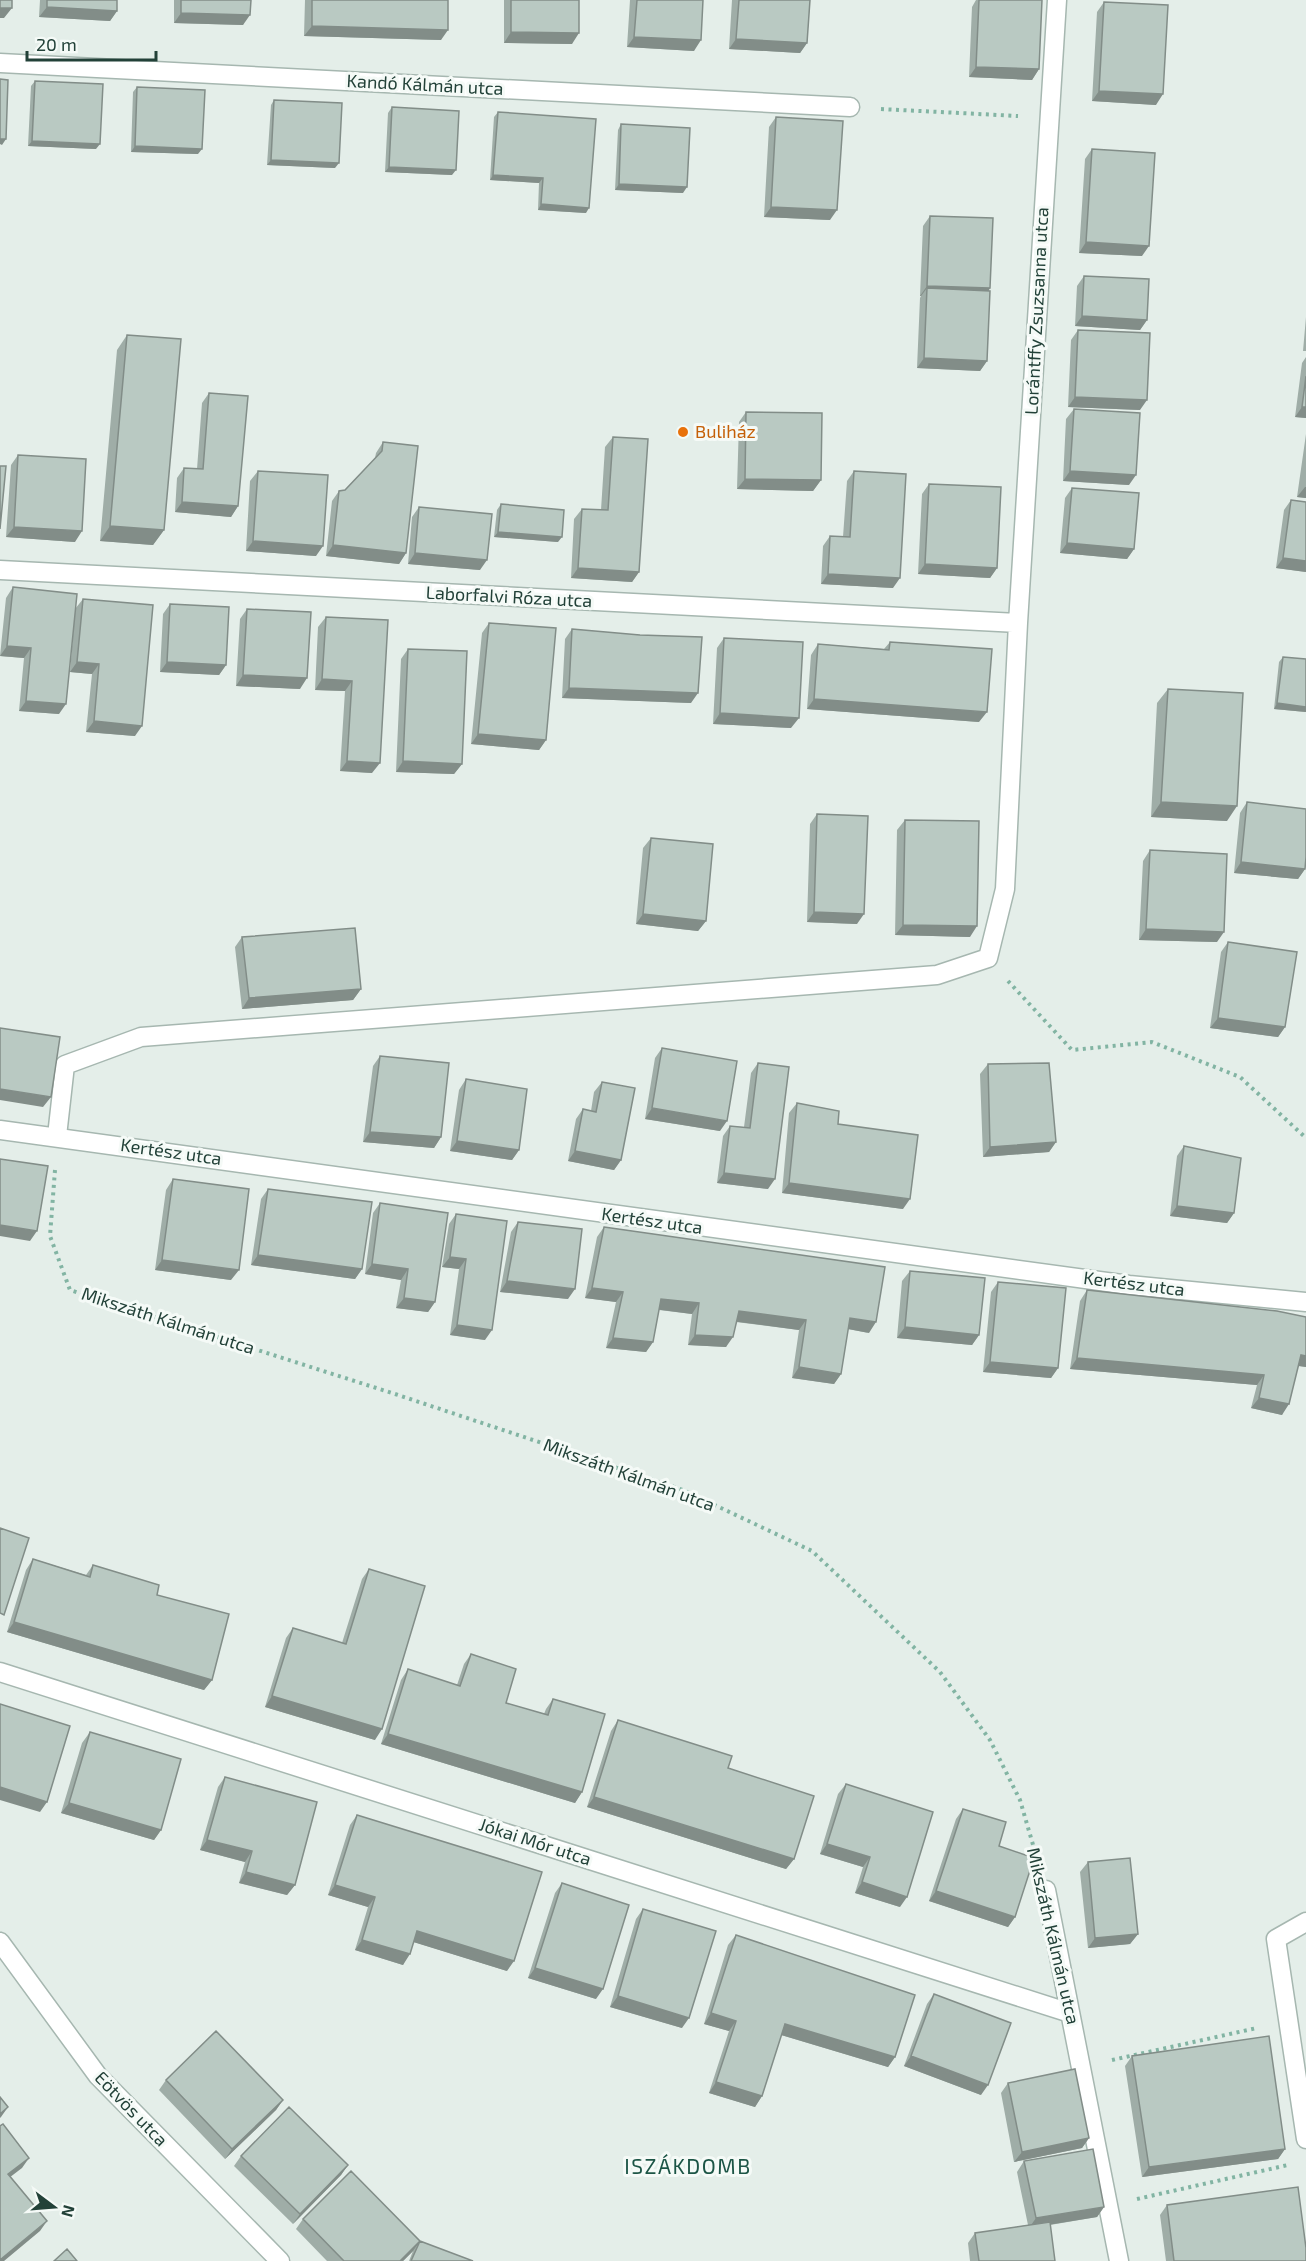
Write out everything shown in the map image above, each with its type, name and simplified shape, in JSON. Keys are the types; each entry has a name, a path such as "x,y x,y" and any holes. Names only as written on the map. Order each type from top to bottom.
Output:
{"street":[{"name":"Lorántffy Zsuzsanna utca","path":"988,958 1005,889 1018,623 1057,0"},
{"name":"Kandó Kálmán utca","path":"0,63 850,107"},
{"name":"Laborfalvi Róza utca","path":"0,570 1018,623"},
{"path":"57,1136 65,1065 141,1037 937,975 988,958"},
{"name":"Kertész utca","path":"0,1130 1117,1283 1306,1302"},
{"name":"Jókai Mór utca","path":"0,1671 1070,2013"},
{"name":"Mikszáth Kálmán utca","path":"1046,1890 1119,2261"},
{"path":"1306,1922 1276,1939 1306,2139"},
{"name":"Eötvös utca","path":"0,1942 98,2076 280,2261"}],"path":[{"path":"850,107 1048,117"},
{"path":"988,958 1072,1050 1152,1042 1240,1077 1306,1138"},
{"name":"Mikszáth Kálmán utca","path":"57,1136 50,1236 70,1290 392,1393 683,1491 812,1551 940,1672 990,1740 1020,1800 1046,1890"},
{"path":"1082,2067 1288,2021"},
{"path":"1107,2206 1294,2163"}],"building":[{"path":"0,0 12,0 12,8 0,8"},
{"path":"47,0 117,0 117,11 47,7"},
{"path":"181,0 251,0 250,15 181,13"},
{"path":"312,0 448,0 448,30 312,26"},
{"path":"511,0 579,0 579,33 511,32"},
{"path":"637,0 703,0 701,40 634,37"},
{"path":"739,0 810,0 807,43 736,39"},
{"path":"979,0 1042,0 1039,69 976,67"},
{"path":"1104,2 1168,5 1163,94 1099,91"},
{"path":"0,79 8,80 6,139 0,139"},
{"path":"35,81 103,84 100,144 32,141"},
{"path":"137,87 205,90 202,149 135,146"},
{"path":"274,100 342,103 339,163 271,160"},
{"path":"392,107 459,111 456,170 389,167"},
{"path":"498,112 596,119 589,208 541,204 543,178 493,175"},
{"path":"776,117 843,121 837,210 771,207"},
{"path":"621,124 690,128 687,187 619,184"},
{"path":"1092,149 1155,153 1149,246 1086,242"},
{"path":"930,216 993,218 990,288 927,286"},
{"path":"1084,276 1149,279 1147,320 1082,316"},
{"path":"927,288 990,291 987,361 924,358"},
{"path":"1078,330 1150,333 1147,400 1075,397"},
{"path":"127,335 181,339 164,530 110,526"},
{"path":"1306,376 1306,407 1302,407"},
{"path":"209,393 248,396 238,506 182,502 184,468 203,469"},
{"path":"1074,409 1140,413 1136,475 1070,471"},
{"path":"746,412 822,413 821,480 745,479"},
{"path":"613,437 648,439 639,572 578,568 582,509 608,510"},
{"path":"383,442 418,446 406,553 333,545 339,491 345,490 382,451"},
{"path":"18,455 86,459 82,531 14,527"},
{"path":"0,466 6,466 0,529"},
{"path":"258,471 328,475 323,546 253,541"},
{"path":"854,471 906,474 900,578 828,574 830,536 850,537"},
{"path":"929,484 1001,487 997,568 925,564"},
{"path":"1072,488 1139,493 1134,549 1067,543"},
{"path":"1291,500 1306,502 1306,561 1283,558"},
{"path":"501,504 564,510 562,537 498,532"},
{"path":"419,507 492,514 487,560 415,553"},
{"path":"13,587 77,594 66,704 26,701 31,648 7,646"},
{"path":"83,599 153,605 142,726 94,721 99,664 77,662"},
{"path":"170,604 229,607 226,665 167,662"},
{"path":"247,609 311,612 307,678 243,675"},
{"path":"326,617 388,620 380,763 347,761 352,681 322,679"},
{"path":"489,623 556,628 546,740 478,734"},
{"path":"572,629 640,635 702,637 698,693 569,688"},
{"path":"724,638 803,642 799,718 720,713"},
{"path":"890,642 992,649 987,712 814,699 818,644 889,650"},
{"path":"408,649 467,651 462,764 403,761"},
{"path":"1283,657 1306,659 1306,707 1277,703"},
{"path":"1168,689 1243,693 1237,806 1161,802"},
{"path":"1247,802 1306,809 1305,869 1241,862"},
{"path":"817,814 868,816 864,914 814,912"},
{"path":"905,820 979,821 977,926 903,925"},
{"path":"651,838 713,844 706,921 643,914"},
{"path":"1150,850 1227,854 1224,932 1146,929"},
{"path":"355,928 361,989 249,998 242,937"},
{"path":"1228,942 1297,952 1285,1027 1218,1018"},
{"path":"0,1028 60,1037 51,1097 0,1089"},
{"path":"662,1048 737,1061 727,1121 652,1108"},
{"path":"380,1056 449,1063 441,1137 370,1132"},
{"path":"758,1063 789,1067 775,1179 724,1173 730,1126 750,1128"},
{"path":"1049,1063 1056,1142 990,1147 988,1064"},
{"path":"466,1079 527,1089 519,1150 457,1141"},
{"path":"602,1082 635,1088 621,1160 575,1151 583,1109 596,1112"},
{"path":"797,1103 839,1111 838,1124 918,1135 910,1199 789,1183"},
{"path":"1184,1146 1241,1158 1234,1213 1177,1206"},
{"path":"0,1159 48,1166 37,1231 0,1225"},
{"path":"173,1179 249,1189 239,1270 162,1260"},
{"path":"268,1189 372,1202 362,1269 258,1255"},
{"path":"380,1203 448,1213 435,1302 404,1298 408,1269 372,1264"},
{"path":"456,1214 507,1221 492,1330 457,1325 466,1259 450,1257"},
{"path":"518,1222 582,1229 575,1289 507,1281"},
{"path":"604,1227 885,1267 876,1322 850,1318 841,1374 799,1367 806,1320 739,1311 733,1337 695,1335 699,1303 661,1299 653,1342 613,1338 623,1292 592,1288"},
{"path":"910,1271 985,1278 979,1335 905,1327"},
{"path":"998,1282 1066,1288 1058,1368 990,1362"},
{"path":"1087,1290 1277,1311 1306,1317 1306,1356 1301,1355 1289,1404 1259,1398 1264,1375 1077,1358"},
{"path":"0,1528 29,1538 4,1615 0,1613"},
{"path":"33,1559 90,1577 93,1565 159,1585 157,1595 229,1614 212,1680 14,1622"},
{"path":"369,1569 425,1586 382,1729 272,1696 293,1628 346,1644"},
{"path":"471,1654 516,1669 506,1703 548,1715 553,1699 605,1714 582,1792 388,1734 408,1669 460,1686"},
{"path":"0,1704 70,1726 47,1802 0,1787"},
{"path":"618,1720 732,1756 728,1768 814,1796 794,1859 594,1797"},
{"path":"90,1732 181,1759 161,1830 69,1803"},
{"path":"225,1777 317,1802 295,1885 246,1872 252,1851 207,1840"},
{"path":"846,1784 933,1812 907,1897 862,1882 870,1857 827,1844"},
{"path":"963,1809 1006,1822 999,1846 1034,1858 1015,1917 936,1891"},
{"path":"357,1815 542,1872 514,1961 417,1931 410,1954 362,1940 375,1897 335,1885"},
{"path":"1130,1858 1138,1934 1095,1938 1088,1862"},
{"path":"562,1883 629,1905 603,1989 535,1968"},
{"path":"643,1909 716,1931 689,2018 618,1996"},
{"path":"736,1935 915,1995 895,2057 785,2024 762,2096 716,2082 736,2021 711,2013"},
{"path":"934,1994 1011,2023 988,2085 911,2056"},
{"path":"216,2031 283,2100 232,2149 166,2080"},
{"path":"1269,2036 1285,2149 1149,2167 1132,2056"},
{"path":"1075,2069 1089,2138 1022,2152 1008,2083"},
{"path":"0,2097 8,2107 0,2114"},
{"path":"289,2107 348,2165 300,2214 241,2156"},
{"path":"3,2124 29,2158 8,2174 47,2221 0,2260 0,2126"},
{"path":"1093,2149 1104,2207 1036,2218 1024,2161"},
{"path":"351,2171 420,2241 400,2261 344,2261 303,2219"},
{"path":"1298,2187 1306,2261 1174,2261 1167,2205"},
{"path":"1050,2222 1055,2261 979,2261 975,2233"},
{"path":"420,2241 473,2261 411,2261"},
{"path":"67,2249 77,2261 54,2261"}],"place":[{"name":"Buliház","path":"683,432"}],"district":[{"name":"ISZÁKDOMB","path":"688,2167"}]}
